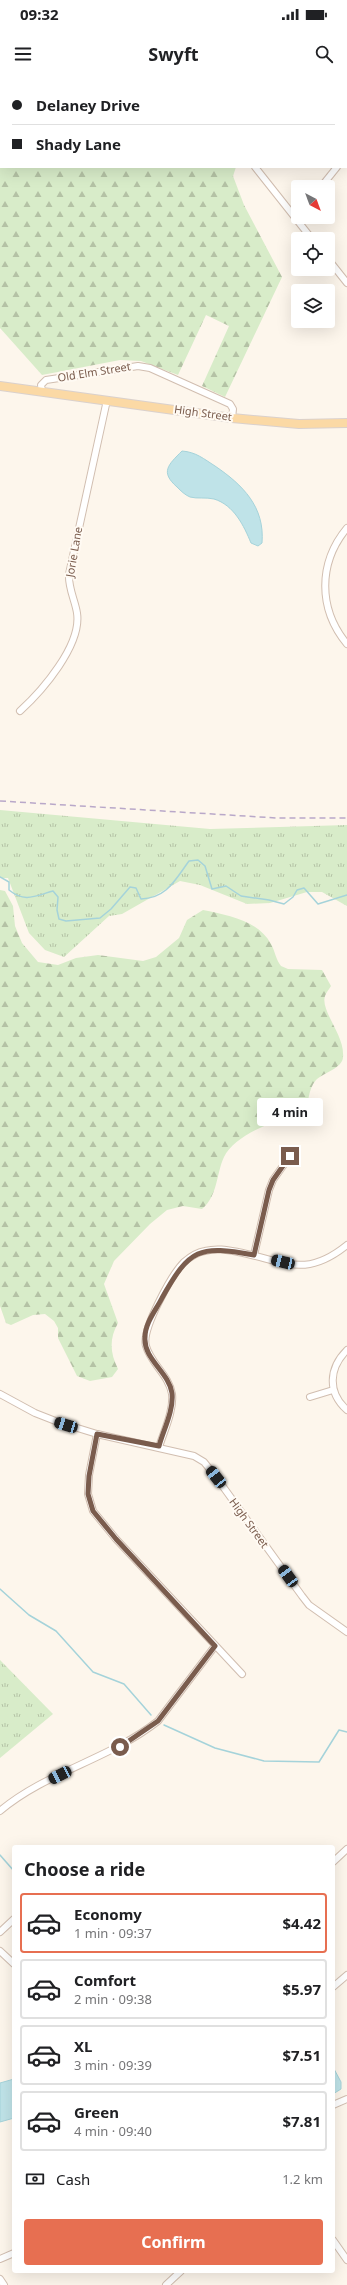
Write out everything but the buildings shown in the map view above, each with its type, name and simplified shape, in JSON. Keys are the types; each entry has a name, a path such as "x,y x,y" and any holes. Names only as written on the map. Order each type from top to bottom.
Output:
{"main road":[{"name":"High Street","path":"0,386 232,418 300,424 347,423"}],"street":[{"path":"256,168 291,211"},
{"path":"327,180 336,168"},
{"path":"335,267 347,282"},
{"name":"Old Elm Street","path":"42,391 41,385 46,380 138,366 150,368 230,404 233,408 232,418"},
{"name":"Jorie Lane","path":"20,711 34,698 69,650 77,629 77,614 68,581 107,400"},
{"path":"347,528 334,547 325,579 325,593 336,631 347,644"},
{"path":"254,1255 269,1190 273,1180 290,1156"},
{"path":"159,1446 171,1408 172,1394 169,1384 149,1354 145,1345 145,1336 148,1324 177,1271 192,1257 213,1249 254,1255 308,1266 330,1258 347,1246"},
{"path":"347,1350 332,1373 332,1390 338,1402 347,1410"},
{"path":"310,1397 332,1390"},
{"name":"High Street","path":"0,1394 47,1418 97,1434 159,1446 194,1456 204,1462 302,1596 310,1605 347,1632"},
{"path":"97,1434 89,1476 88,1494 93,1511 116,1539 242,1674"},
{"path":"0,1810 34,1789 120,1747 158,1721 215,1646"},
{"path":"335,1860 347,1850"},
{"path":"0,1932 12,1921"},
{"path":"0,1951 12,1962"},
{"path":"335,1985 347,1975"},
{"path":"335,2104 347,2099"},
{"path":"335,2243 347,2260"},
{"path":"0,2259 12,2254"},
{"path":"166,2285 178,2273"},
{"path":"0,2280 4,2285"}],"green space":[{"path":"0,168 236,168 233,176 244,205 282,277 225,397 202,386 229,326 206,315 178,375 141,361 120,360 42,375 0,328"},
{"path":"0,810 210,829 347,825 347,906 322,892 307,892 270,903 247,904 200,885 180,881 122,914 109,916 64,957 45,950 29,933 8,878 0,878"},
{"path":"0,890 5,891 13,906 15,926 22,943 38,962 58,965 76,958 98,955 143,961 156,957 179,938 187,920 203,910 222,914 250,924 258,929 271,944 281,966 288,969 322,970 331,986 325,995 324,1002 340,1040 343,1049 343,1057 340,1064 319,1077 313,1084 307,1106 303,1114 271,1123 248,1134 238,1141 224,1157 214,1191 207,1204 202,1209 183,1206 167,1210 150,1224 114,1261 104,1284 118,1323 113,1335 112,1352 118,1369 112,1377 90,1381 77,1376 58,1338 58,1328 54,1321 45,1314 33,1315 11,1325 6,1323 0,1306"},
{"path":"0,1660 53,1714 0,1758"}],"water":[{"path":"182,451 196,454 203,458 225,473 243,489 256,508 260,518 262,543 258,546 251,543 241,523 233,511 227,506 214,499 190,497 183,493 172,482 167,473 168,469 173,460"},
{"path":"335,2071 341,2082 341,2089 335,2093"},
{"path":"12,2080 12,2119 0,2122 0,2083"}],"waterway":[{"path":"0,877 9,882 9,890 20,896 30,897 53,891 58,897 57,910 59,919 66,921 100,918 111,909 130,887 136,888 141,899 158,895 170,887 189,861 198,860 205,866 212,889 226,886 241,896 284,904 293,897 297,890 304,888 318,904 347,895"},
{"path":"0,1589 29,1615 56,1631 93,1672 124,1684 151,1715"},
{"path":"164,1725 215,1748 264,1761 319,1762 339,1730 347,1732"},
{"path":"0,1855 12,1869"}],"railway":[{"path":"0,801 277,818 347,818"}],"route":[{"path":"120,1747 158,1721 215,1646 116,1539 93,1511 88,1494 89,1476 97,1434 159,1446 171,1408 172,1394 169,1384 149,1354 145,1345 145,1336 148,1324 177,1271 192,1257 203,1251 213,1249 224,1249 254,1255 269,1190 273,1180 290,1156"}]}
